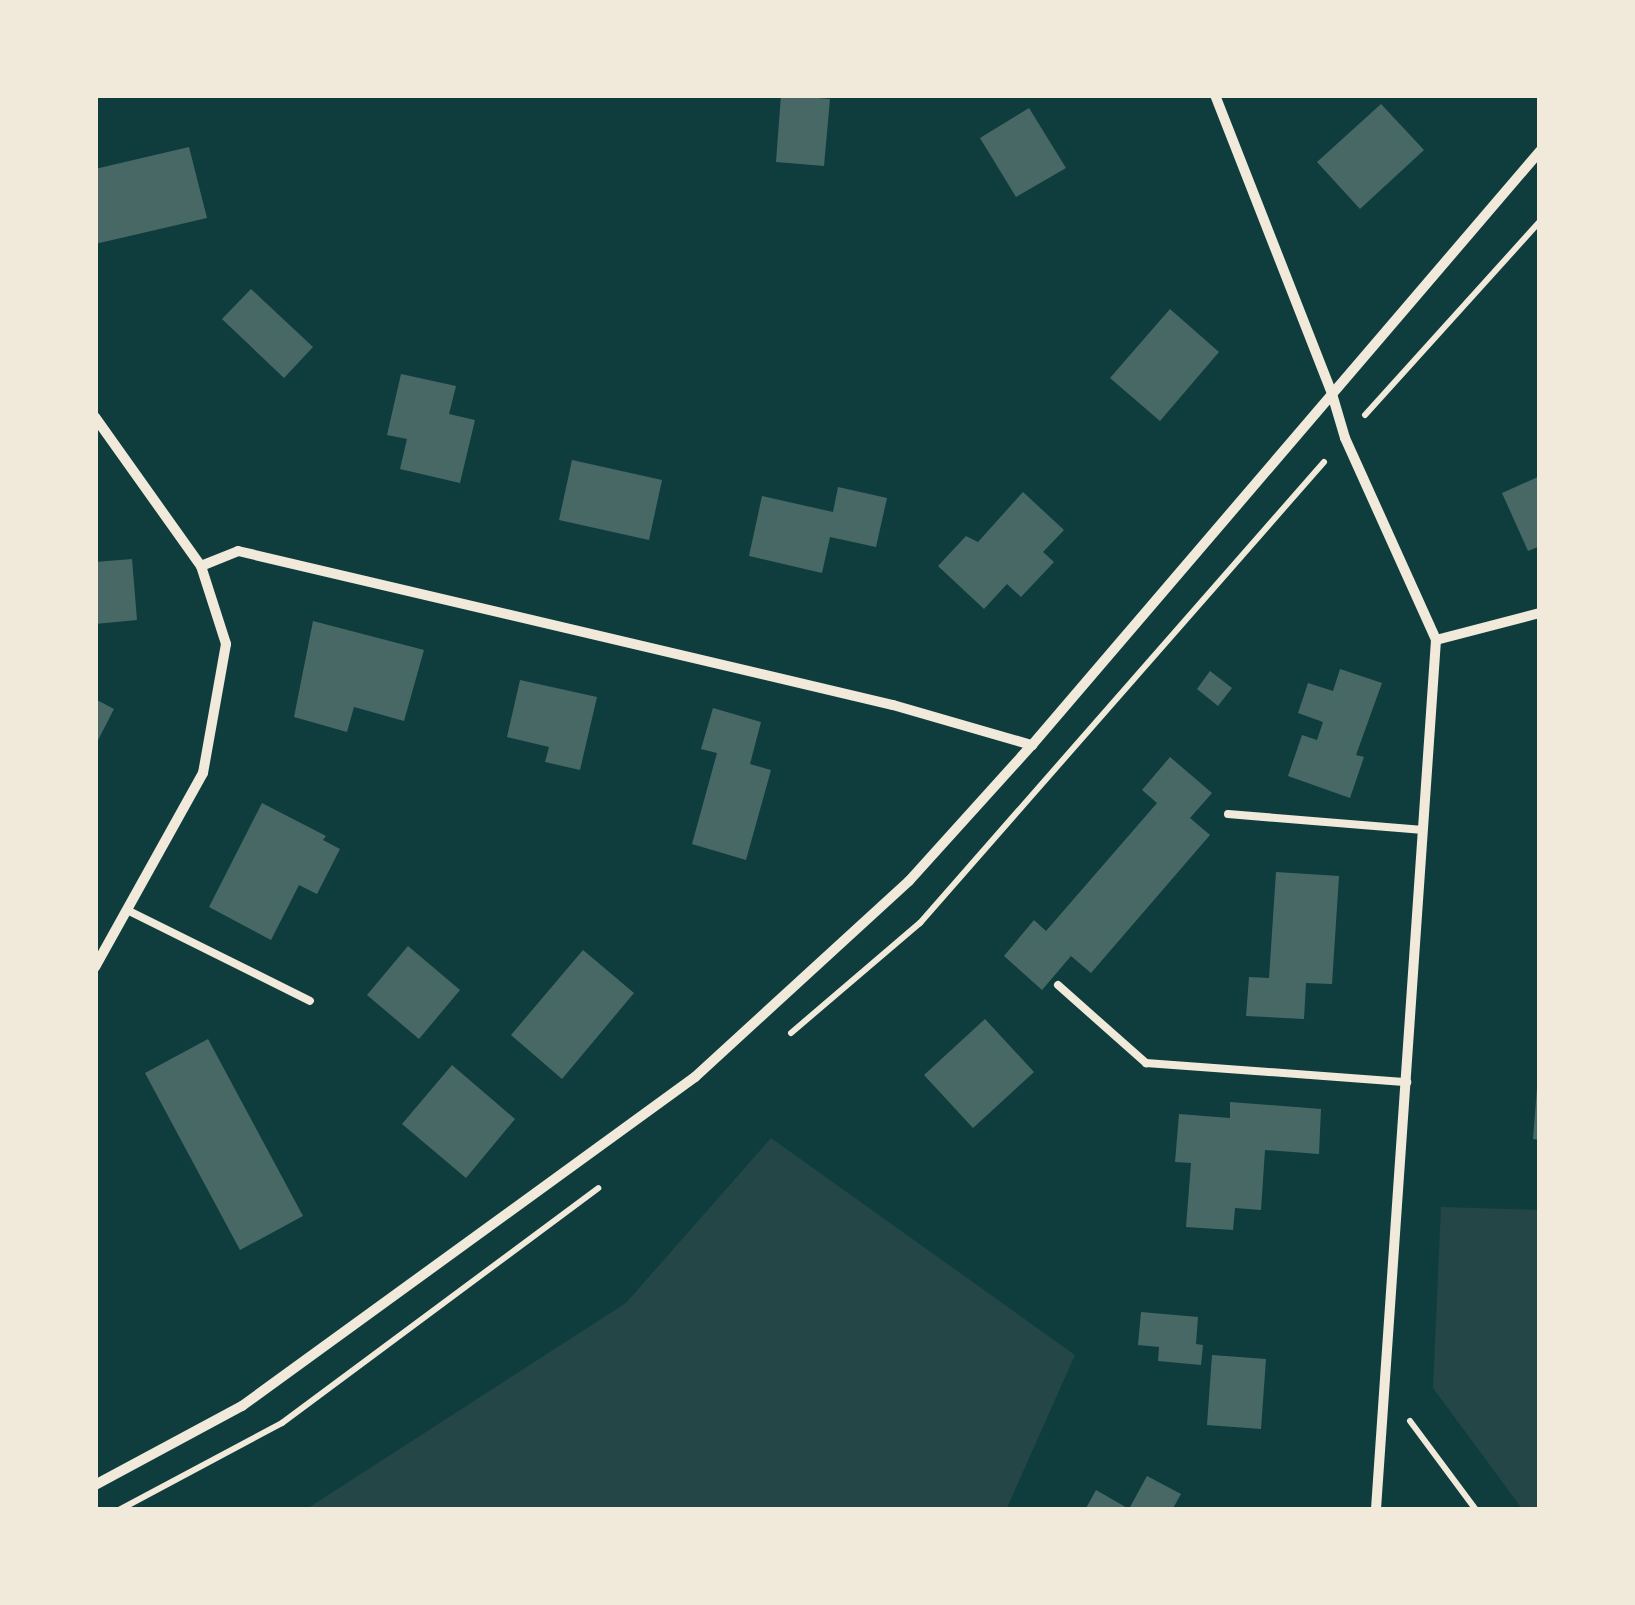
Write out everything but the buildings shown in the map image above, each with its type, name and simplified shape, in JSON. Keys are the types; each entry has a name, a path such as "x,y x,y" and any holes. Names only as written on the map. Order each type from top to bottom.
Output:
{"street":[{"path":"1215,95 1332,394 1345,438 1436,640 1376,1510"},
{"path":"95,1485 242,1406 695,1077 909,881 1032,745 1540,151"},
{"path":"95,417 201,566 226,644 203,773 95,968"},
{"path":"201,566 238,551 893,704 1032,745"},
{"path":"1436,640 1540,613"}],"lane":[{"path":"1228,814 1424,830"},
{"path":"129,911 310,1001"},
{"path":"1058,985 1146,1064 1407,1082"}],"path":[{"path":"1345,438 1540,221"},
{"path":"1385,1388 1476,1510"}],"shaded area":[{"path":"771,1138 1075,1355 1006,1510 305,1510 626,1303"},
{"path":"1441,1207 1540,1210 1540,1510 1523,1510 1433,1388"}]}
